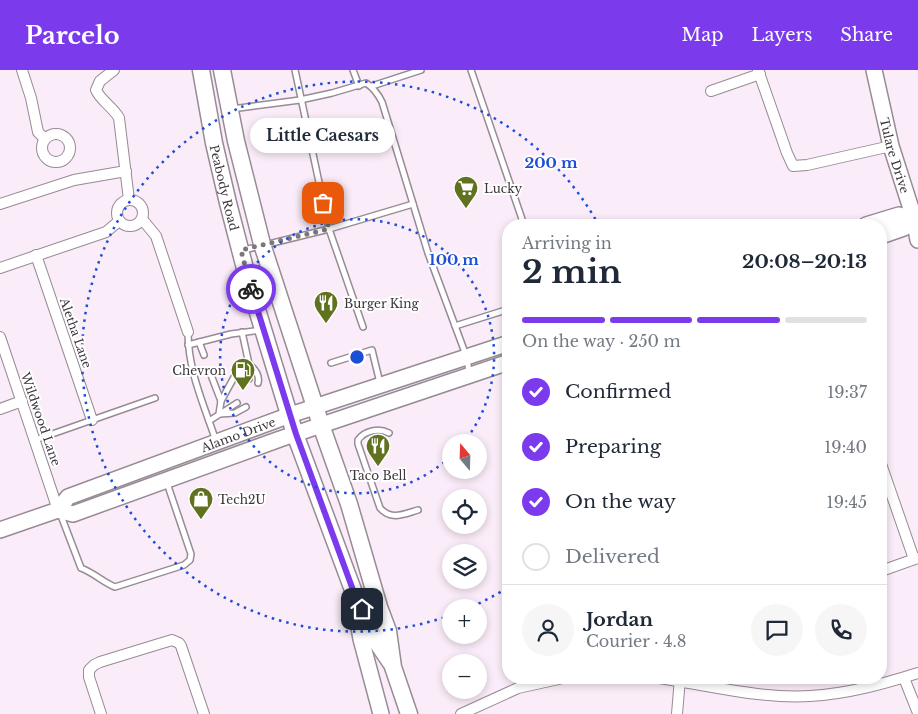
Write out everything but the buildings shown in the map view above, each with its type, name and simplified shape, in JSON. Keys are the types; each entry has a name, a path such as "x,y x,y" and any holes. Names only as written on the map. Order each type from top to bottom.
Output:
{"main road":[{"name":"Peabody Road","path":"201,70 214,143 241,250 296,434 353,590 372,635 393,667"},
{"name":"Peabody Road","path":"222,70 240,158 262,244 349,504 388,632 393,667 409,714"},
{"name":"Tulare Drive","path":"874,70 892,146 916,217 918,240"},
{"path":"886,219 899,215 916,217"},
{"path":"887,234 904,228 916,217"},
{"name":"Alamo Drive","path":"0,530 58,510 68,498 216,441 502,346"},
{"name":"Alamo Drive","path":"58,510 73,514 321,425 502,364"},
{"path":"353,590 361,639 381,714"}],"street":[{"path":"22,70 31,98 38,132 45,139"},
{"path":"114,70 100,81 96,90 99,97 120,118 129,200"},
{"path":"712,91 759,72 793,166 807,165 892,146"},
{"path":"0,204 68,181 126,170"},
{"path":"136,201 141,206 143,212 142,219 131,227 124,225 119,221 116,214 117,208 122,202 136,201"},
{"path":"142,219 156,236 188,332"},
{"path":"0,268 106,232 119,221"},
{"name":"Aletha Lane","path":"36,255 92,420"},
{"name":"Wildwood Lane","path":"0,337 58,510"},
{"path":"0,409 22,401"},
{"path":"887,480 916,559 887,569"},
{"path":"101,714 89,677 89,670 94,664 172,640 181,646 204,714"},
{"path":"887,682 918,673"},
{"path":"904,678 918,713"},
{"path":"461,714 518,688 536,684"},
{"path":"677,714 680,684"},
{"path":"707,684 755,693 810,696 845,692 879,684"}],"lane":[{"path":"295,70 329,229 363,327"},
{"path":"353,70 359,86"},
{"path":"372,86 421,70"},
{"path":"470,70 522,219"},
{"path":"230,109 300,100 366,84 372,86 379,94 382,102 413,204 467,358 470,375"},
{"path":"241,250 329,229 413,204"},
{"path":"455,326 502,311"},
{"path":"188,345 242,332 264,329"},
{"path":"188,332 188,345 194,380 216,441"},
{"path":"242,332 249,364 249,379"},
{"path":"199,342 204,355"},
{"path":"331,363 372,350 381,386"},
{"path":"249,364 258,375 258,383"},
{"path":"220,414 221,401 238,370 249,364"},
{"path":"211,375 221,401"},
{"path":"36,440 156,398"},
{"path":"209,421 236,403"},
{"path":"220,414 235,413 246,407"},
{"path":"390,433 375,430 362,435 358,440 380,508 386,514 395,516 418,510"},
{"path":"58,510 81,568 116,587 184,565 190,560 191,554 166,480"}],"way so far":[{"path":"251,289 241,250 329,229 323,203"}],"place":[{"name":"Little Caesars","path":"323,203"},
{"name":"Lucky","path":"466,209"},
{"name":"Burger King","path":"326,324"},
{"name":"Chevron","path":"243,391"},
{"name":"Taco Bell","path":"378,467"},
{"name":"Tech2U","path":"201,520"}],"route":[{"path":"251,289 296,434 353,590 362,609"}]}
